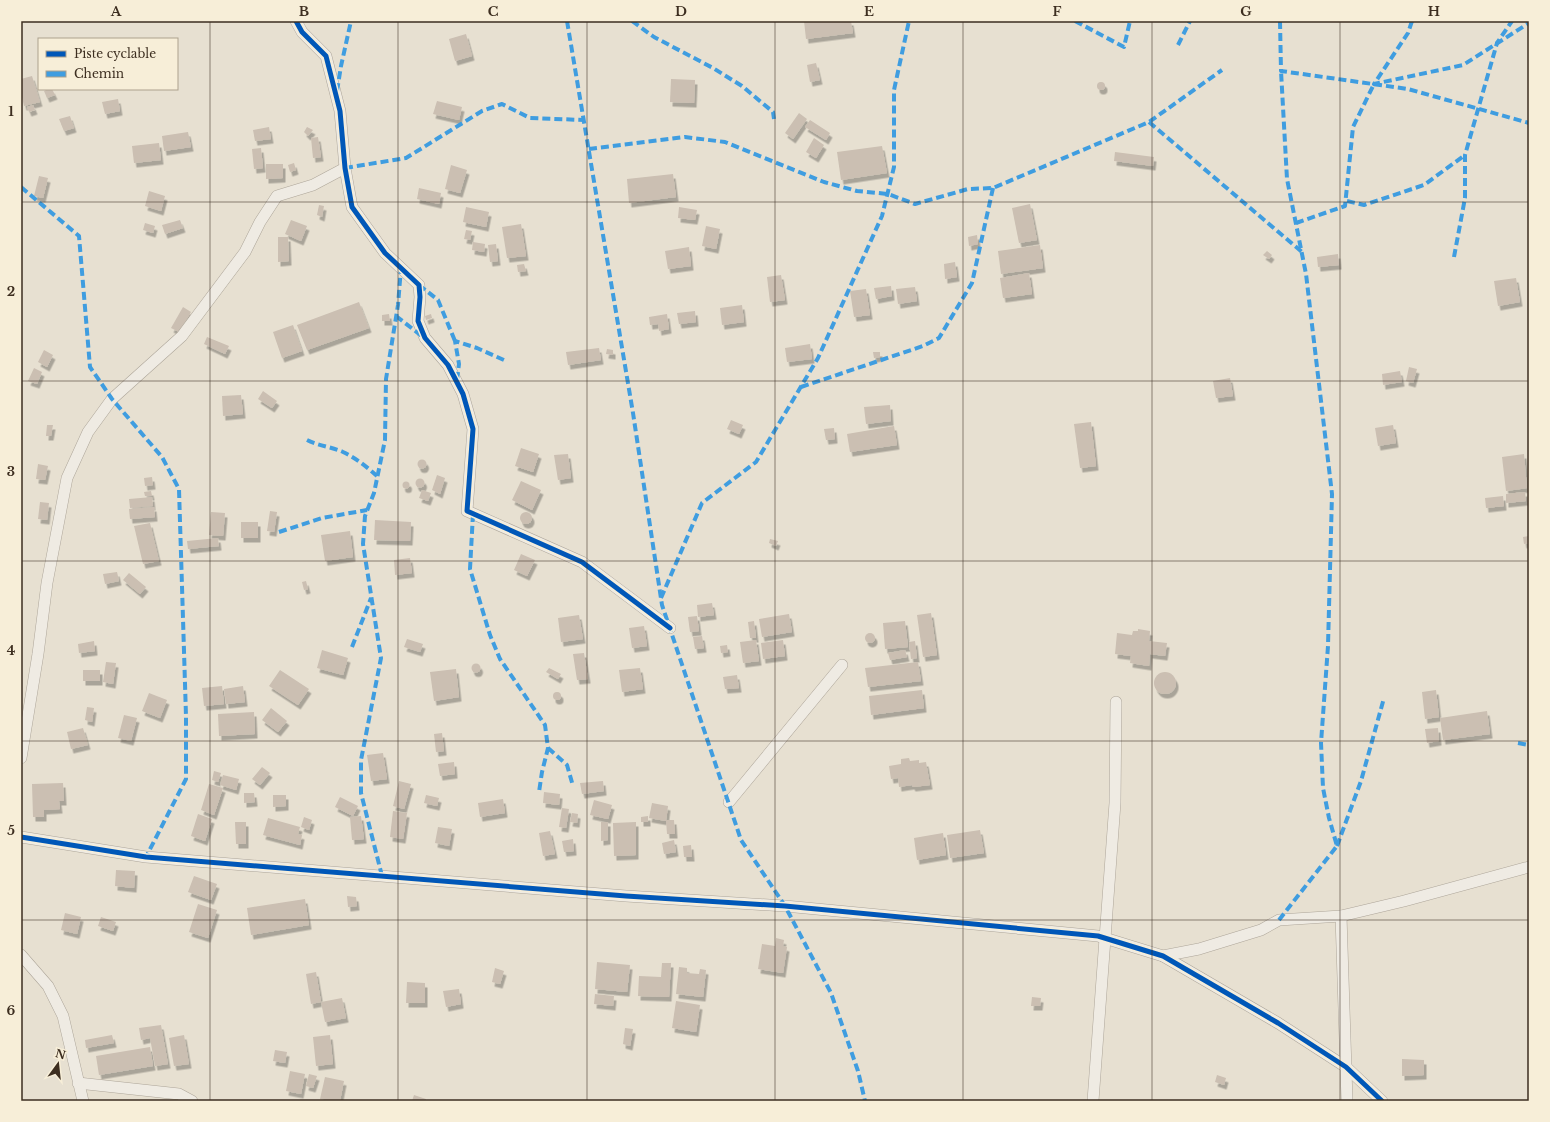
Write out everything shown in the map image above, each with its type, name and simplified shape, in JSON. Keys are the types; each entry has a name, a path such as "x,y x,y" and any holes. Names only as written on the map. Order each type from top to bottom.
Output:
{"street":[{"path":"296,21 302,32 326,56 340,111 345,168 352,206 385,253 419,285 420,297 418,321 426,338 448,365 463,394 473,429 467,510 582,562 670,628"},
{"path":"21,758 36,669 47,583 67,478 88,432 112,399 182,336 245,252 260,222 277,196 313,185 345,168"},
{"path":"728,802 842,665"},
{"path":"1093,1101 1115,803 1116,702"},
{"path":"21,837 146,856 626,896 785,906 1098,936 1163,956 1278,1023 1346,1067 1382,1101"},
{"path":"1163,956 1199,949 1261,930 1279,920 1341,916 1404,901 1529,867"},
{"path":"1341,916 1347,1101"},
{"path":"21,956 48,986 63,1016 83,1101"},
{"path":"78,1083 179,1094 192,1101"}],"building":[{"path":"804,21 851,21 853,33 806,39"},
{"path":"466,34 472,56 455,61 449,39"},
{"path":"816,63 820,80 810,82 807,65"},
{"path":"32,76 40,102 24,106 21,93 21,79"},
{"path":"671,79 695,80 694,103 670,102"},
{"path":"1099,82 1103,82 1105,86 1103,90 1099,90 1097,88 1097,84"},
{"path":"52,90 55,95 47,98 44,91"},
{"path":"118,99 120,111 105,114 102,102"},
{"path":"437,101 462,107 459,120 433,114"},
{"path":"33,105 35,110 29,112 27,107"},
{"path":"799,113 807,119 793,139 785,133"},
{"path":"70,116 74,128 64,131 59,119"},
{"path":"810,120 830,133 826,140 805,127"},
{"path":"269,127 271,139 255,141 253,130"},
{"path":"307,127 313,130 308,136 304,132"},
{"path":"188,132 191,147 164,151 162,136"},
{"path":"318,137 321,157 313,158 311,138"},
{"path":"814,138 824,145 816,158 806,152"},
{"path":"159,143 161,160 134,163 132,146"},
{"path":"882,146 887,173 841,180 837,152"},
{"path":"261,148 263,168 254,169 252,149"},
{"path":"1115,152 1154,157 1153,166 1114,161"},
{"path":"294,163 296,170 290,172 288,165"},
{"path":"266,164 283,164 283,178 266,179"},
{"path":"451,165 467,170 460,193 445,189"},
{"path":"673,174 676,197 629,203 627,179"},
{"path":"39,176 48,178 43,198 34,196"},
{"path":"419,188 441,193 439,204 417,199"},
{"path":"149,191 165,196 161,211 145,206"},
{"path":"1030,204 1037,240 1019,243 1012,208"},
{"path":"319,205 324,206 322,217 317,215"},
{"path":"466,207 489,212 486,227 463,222"},
{"path":"679,207 697,210 695,220 678,218"},
{"path":"180,220 183,228 165,234 162,225"},
{"path":"291,220 307,226 301,241 285,234"},
{"path":"145,223 155,226 153,233 143,230"},
{"path":"521,224 526,256 507,258 502,227"},
{"path":"706,226 720,229 716,249 702,246"},
{"path":"466,230 472,231 470,240 464,239"},
{"path":"977,235 978,244 969,246 968,237"},
{"path":"278,237 288,237 289,261 278,262"},
{"path":"473,242 485,244 484,252 472,250"},
{"path":"496,244 498,261 490,262 488,245"},
{"path":"1040,245 1043,268 1001,274 998,251"},
{"path":"689,247 691,266 668,269 665,251"},
{"path":"1267,251 1272,255 1269,259 1263,255"},
{"path":"1338,254 1339,265 1318,267 1317,257"},
{"path":"955,262 957,277 945,279 944,264"},
{"path":"524,264 526,271 518,272 517,265"},
{"path":"1029,273 1032,294 1003,298 1000,278"},
{"path":"781,275 785,300 770,302 767,277"},
{"path":"1516,278 1520,302 1498,306 1494,281"},
{"path":"891,286 892,296 876,299 874,288"},
{"path":"915,287 917,301 898,304 896,289"},
{"path":"866,289 870,315 854,317 850,291"},
{"path":"359,302 369,328 307,350 297,325"},
{"path":"742,305 744,322 722,325 720,308"},
{"path":"183,307 191,312 179,332 171,328"},
{"path":"695,311 696,322 679,324 677,313"},
{"path":"389,314 390,321 382,321 382,315"},
{"path":"431,314 432,318 426,320 425,316"},
{"path":"667,314 669,329 659,331 658,324 650,325 649,317"},
{"path":"293,325 302,351 282,358 273,332"},
{"path":"207,337 229,346 225,354 204,344"},
{"path":"810,344 812,359 787,362 785,348"},
{"path":"599,348 601,360 568,365 566,352"},
{"path":"607,349 613,350 613,355 606,354"},
{"path":"44,350 53,355 47,367 38,362"},
{"path":"873,352 880,352 880,357 874,358"},
{"path":"1409,367 1417,369 1413,383 1406,381"},
{"path":"34,368 42,372 37,384 28,381"},
{"path":"1400,371 1402,382 1383,385 1382,374"},
{"path":"1230,378 1233,396 1216,398 1213,381"},
{"path":"263,391 277,401 272,408 258,399"},
{"path":"241,395 243,414 223,416 222,396"},
{"path":"890,405 891,421 866,424 864,407"},
{"path":"731,420 743,425 739,434 727,429"},
{"path":"1091,422 1096,466 1080,468 1074,424"},
{"path":"47,425 53,425 51,436 46,436"},
{"path":"1393,425 1396,443 1378,446 1375,428"},
{"path":"894,426 897,445 850,452 847,434"},
{"path":"834,428 835,439 826,440 824,429"},
{"path":"521,448 539,454 533,472 515,466"},
{"path":"568,454 571,478 558,480 554,455"},
{"path":"1524,454 1527,488 1506,491 1502,457"},
{"path":"420,460 424,460 426,464 424,468 420,468 418,466 418,462"},
{"path":"38,464 48,466 45,480 36,479"},
{"path":"437,475 445,478 440,494 432,490"},
{"path":"152,477 153,485 145,486 144,478"},
{"path":"418,479 422,479 424,483 422,487 418,487 416,485 416,481"},
{"path":"406,481 409,482 409,488 406,489 403,488 402,485 403,482"},
{"path":"521,481 541,490 532,510 512,500"},
{"path":"422,490 431,493 428,501 419,498"},
{"path":"151,491 152,496 145,496 144,492"},
{"path":"1525,492 1526,501 1506,503 1506,494"},
{"path":"1503,496 1504,506 1486,508 1485,498"},
{"path":"152,497 153,506 130,508 129,499"},
{"path":"40,502 49,503 47,520 38,519"},
{"path":"154,507 155,517 130,519 129,509"},
{"path":"270,511 277,512 274,532 267,531"},
{"path":"211,512 225,513 223,536 209,535"},
{"path":"524,512 528,512 532,518 528,524 524,524 520,520 520,516"},
{"path":"375,520 411,522 410,541 374,540"},
{"path":"241,522 258,522 258,538 241,538"},
{"path":"150,523 159,561 143,564 134,526"},
{"path":"350,531 353,557 325,561 321,535"},
{"path":"1529,536 1529,543 1524,544 1523,537"},
{"path":"218,538 219,546 188,549 187,541"},
{"path":"770,539 778,541 776,546 769,543"},
{"path":"521,554 535,560 527,576 514,570"},
{"path":"410,558 412,573 395,575 394,560"},
{"path":"117,572 119,581 105,584 103,574"},
{"path":"129,573 146,587 140,594 123,580"},
{"path":"306,581 308,589 304,590 302,582"},
{"path":"712,603 714,615 698,617 697,605"},
{"path":"931,613 937,655 923,657 917,615"},
{"path":"789,614 792,632 762,637 759,619"},
{"path":"579,615 583,639 561,642 558,618"},
{"path":"697,616 699,631 690,632 688,617"},
{"path":"754,621 756,638 750,638 748,622"},
{"path":"905,621 908,647 885,649 883,623"},
{"path":"644,626 647,646 632,648 629,628"},
{"path":"1138,629 1150,631 1149,641 1167,643 1165,656 1150,654 1149,666 1130,663 1131,656 1115,654 1117,633 1132,635 1133,631 1138,631"},
{"path":"870,633 875,638 870,643 865,638"},
{"path":"702,636 704,648 695,649 693,637"},
{"path":"407,639 423,644 420,652 404,647"},
{"path":"756,640 759,661 743,663 740,642"},
{"path":"783,640 785,656 763,659 761,643"},
{"path":"94,641 95,651 79,653 78,644"},
{"path":"915,641 917,658 911,659 909,642"},
{"path":"727,645 728,652 721,653 720,646"},
{"path":"322,650 348,658 343,675 317,668"},
{"path":"905,650 907,657 890,660 888,653"},
{"path":"584,653 588,679 577,680 573,654"},
{"path":"106,662 116,663 113,684 103,682"},
{"path":"918,662 921,681 868,687 865,668"},
{"path":"474,664 478,664 480,668 478,672 474,672 472,670 472,666"},
{"path":"549,668 561,674 558,679 546,672"},
{"path":"640,668 643,689 622,692 619,670"},
{"path":"456,669 459,697 434,701 430,672"},
{"path":"83,670 100,670 100,681 83,681"},
{"path":"280,670 309,689 298,705 269,686"},
{"path":"1161,672 1169,672 1176,679 1176,687 1169,694 1161,694 1154,687 1154,679"},
{"path":"737,675 739,688 725,689 723,677"},
{"path":"222,686 224,704 204,706 202,688"},
{"path":"243,686 245,702 226,704 224,689"},
{"path":"922,690 924,708 871,715 869,696"},
{"path":"1436,690 1439,717 1425,719 1422,692"},
{"path":"557,692 560,693 560,699 557,700 554,699 553,696 554,693"},
{"path":"149,693 167,700 160,718 142,711"},
{"path":"87,707 94,708 92,722 85,720"},
{"path":"271,708 287,721 278,732 262,720"},
{"path":"1487,711 1490,734 1443,740 1440,718"},
{"path":"254,712 255,734 219,736 218,714"},
{"path":"124,715 137,718 131,741 118,738"},
{"path":"83,728 88,745 71,749 67,732"},
{"path":"1438,728 1439,741 1427,743 1425,729"},
{"path":"442,733 444,751 436,752 434,734"},
{"path":"383,753 387,779 371,781 367,755"},
{"path":"909,758 910,761 919,760 919,763 926,762 930,785 899,787 898,778 891,779 889,766 901,764 901,759"},
{"path":"454,762 455,774 440,776 438,764"},
{"path":"262,767 270,773 260,785 252,779"},
{"path":"214,771 221,773 218,782 212,780"},
{"path":"223,775 239,779 236,790 220,785"},
{"path":"399,781 411,784 404,809 393,806"},
{"path":"603,781 604,791 582,794 580,783"},
{"path":"63,783 64,801 59,801 60,809 44,810 44,817 33,817 32,784"},
{"path":"209,784 223,788 214,815 201,810"},
{"path":"544,792 560,794 559,805 543,803"},
{"path":"244,793 254,793 255,802 244,803"},
{"path":"273,795 286,795 286,806 273,807"},
{"path":"426,795 439,798 437,806 424,803"},
{"path":"340,797 358,806 353,816 335,807"},
{"path":"503,799 505,813 480,817 478,803"},
{"path":"594,800 612,805 608,819 590,815"},
{"path":"652,803 668,806 666,821 649,818"},
{"path":"562,808 569,809 566,828 559,827"},
{"path":"393,811 407,813 403,839 390,837"},
{"path":"572,813 578,814 577,823 570,822"},
{"path":"198,814 212,819 205,841 191,836"},
{"path":"361,816 364,839 352,840 350,817"},
{"path":"648,816 648,822 641,822 641,817"},
{"path":"304,817 312,820 309,830 301,827"},
{"path":"268,818 300,827 298,834 302,835 300,845 263,835"},
{"path":"666,820 674,820 675,834 667,834"},
{"path":"235,822 246,822 246,844 236,844"},
{"path":"601,822 608,822 608,840 601,841"},
{"path":"636,822 636,855 614,856 613,823"},
{"path":"438,827 452,829 449,846 435,843"},
{"path":"980,830 984,853 950,858 947,835"},
{"path":"550,831 555,854 543,856 539,833"},
{"path":"943,833 946,855 917,860 914,838"},
{"path":"573,839 574,851 564,852 562,841"},
{"path":"674,840 676,852 664,854 662,843"},
{"path":"691,845 692,857 684,857 683,846"},
{"path":"116,870 135,871 134,888 115,886"},
{"path":"194,876 217,884 211,900 188,892"},
{"path":"347,896 356,897 357,906 348,907"},
{"path":"305,899 309,925 251,935 247,908"},
{"path":"198,904 217,910 208,938 189,932"},
{"path":"65,913 81,917 77,934 61,930"},
{"path":"101,917 116,922 113,931 98,926"},
{"path":"776,938 784,940 783,946 787,947 783,973 758,969 762,944 775,946"},
{"path":"597,962 630,965 627,992 595,989"},
{"path":"662,963 671,963 669,997 638,996 639,976 661,977"},
{"path":"679,967 687,968 687,973 699,974 700,969 706,970 703,997 676,994"},
{"path":"495,968 504,971 500,984 492,982"},
{"path":"316,972 321,1002 311,1004 306,974"},
{"path":"407,982 425,983 425,1003 406,1003"},
{"path":"459,989 461,1004 446,1007 443,991"},
{"path":"595,994 614,996 613,1006 594,1004"},
{"path":"1032,997 1041,998 1040,1006 1031,1006"},
{"path":"342,998 346,1018 325,1022 321,1002"},
{"path":"676,1001 700,1005 696,1032 672,1028"},
{"path":"161,1025 168,1064 155,1066 150,1038 141,1040 139,1028"},
{"path":"625,1028 633,1029 630,1046 623,1044"},
{"path":"112,1035 114,1043 86,1048 85,1040"},
{"path":"184,1035 189,1064 174,1066 169,1038"},
{"path":"330,1035 333,1064 316,1066 313,1037"},
{"path":"150,1047 153,1066 99,1075 96,1056"},
{"path":"275,1050 287,1052 285,1063 273,1061"},
{"path":"1402,1059 1424,1060 1424,1075 1402,1076"},
{"path":"290,1071 305,1074 301,1094 286,1091"},
{"path":"309,1074 317,1076 313,1088 306,1086"},
{"path":"1217,1075 1226,1078 1224,1085 1215,1082"},
{"path":"325,1077 344,1081 340,1101 320,1099"},
{"path":"414,1095 426,1099 426,1101 412,1101"}],"marked path":[{"path":"337,91 351,21"},
{"path":"567,21 633,413 662,605 741,840 785,906 831,993 858,1071 865,1101"},
{"path":"632,21 654,37 713,68 742,86 773,112 774,119"},
{"path":"661,598 702,503 756,462 818,358 882,216 894,167 894,90 909,21"},
{"path":"1075,21 1124,47 1130,21"},
{"path":"1178,45 1190,21"},
{"path":"1280,21 1281,71 1408,89 1529,123"},
{"path":"1412,21 1408,33 1374,84 1463,65 1529,23"},
{"path":"1454,257 1465,198 1465,155 1497,43 1512,21"},
{"path":"589,149 685,137 725,142 824,182 857,191 888,194 915,204 968,189 993,188 1149,122 1222,70"},
{"path":"1279,920 1337,846 1329,818 1323,788 1321,743 1328,646 1332,494 1306,274 1287,179 1281,71"},
{"path":"1296,223 1345,206 1353,127 1374,84"},
{"path":"345,168 406,158 482,111 502,104 530,118 584,120"},
{"path":"1149,122 1302,252"},
{"path":"1347,201 1364,205 1424,185 1465,155"},
{"path":"21,187 79,236 90,367 112,399 162,457 179,489 186,716 186,779 146,857"},
{"path":"801,387 923,346 939,338 972,283 993,188"},
{"path":"382,876 361,793 361,760 381,658 363,544 365,516 374,493 385,440 386,379 398,305 401,268"},
{"path":"419,285 438,300 455,341"},
{"path":"396,316 423,337"},
{"path":"457,380 459,364 455,341 477,348 504,360"},
{"path":"307,440 348,454 377,476"},
{"path":"279,532 322,518 367,510"},
{"path":"473,514 470,569 490,635 500,659 545,725 548,748 539,792"},
{"path":"352,647 371,598"},
{"path":"1337,846 1361,781 1384,698"},
{"path":"1518,743 1529,745"},
{"path":"548,748 567,765 573,786"}],"cycle path":[{"path":"296,21 302,32 326,56 340,111 345,168 352,207 385,253 419,285 420,297 418,321 425,338 448,365 463,394 473,429 467,511 582,562 670,628"},
{"path":"21,837 146,857 626,896 785,906 1098,936 1163,956 1278,1023 1346,1067 1382,1101"}]}
